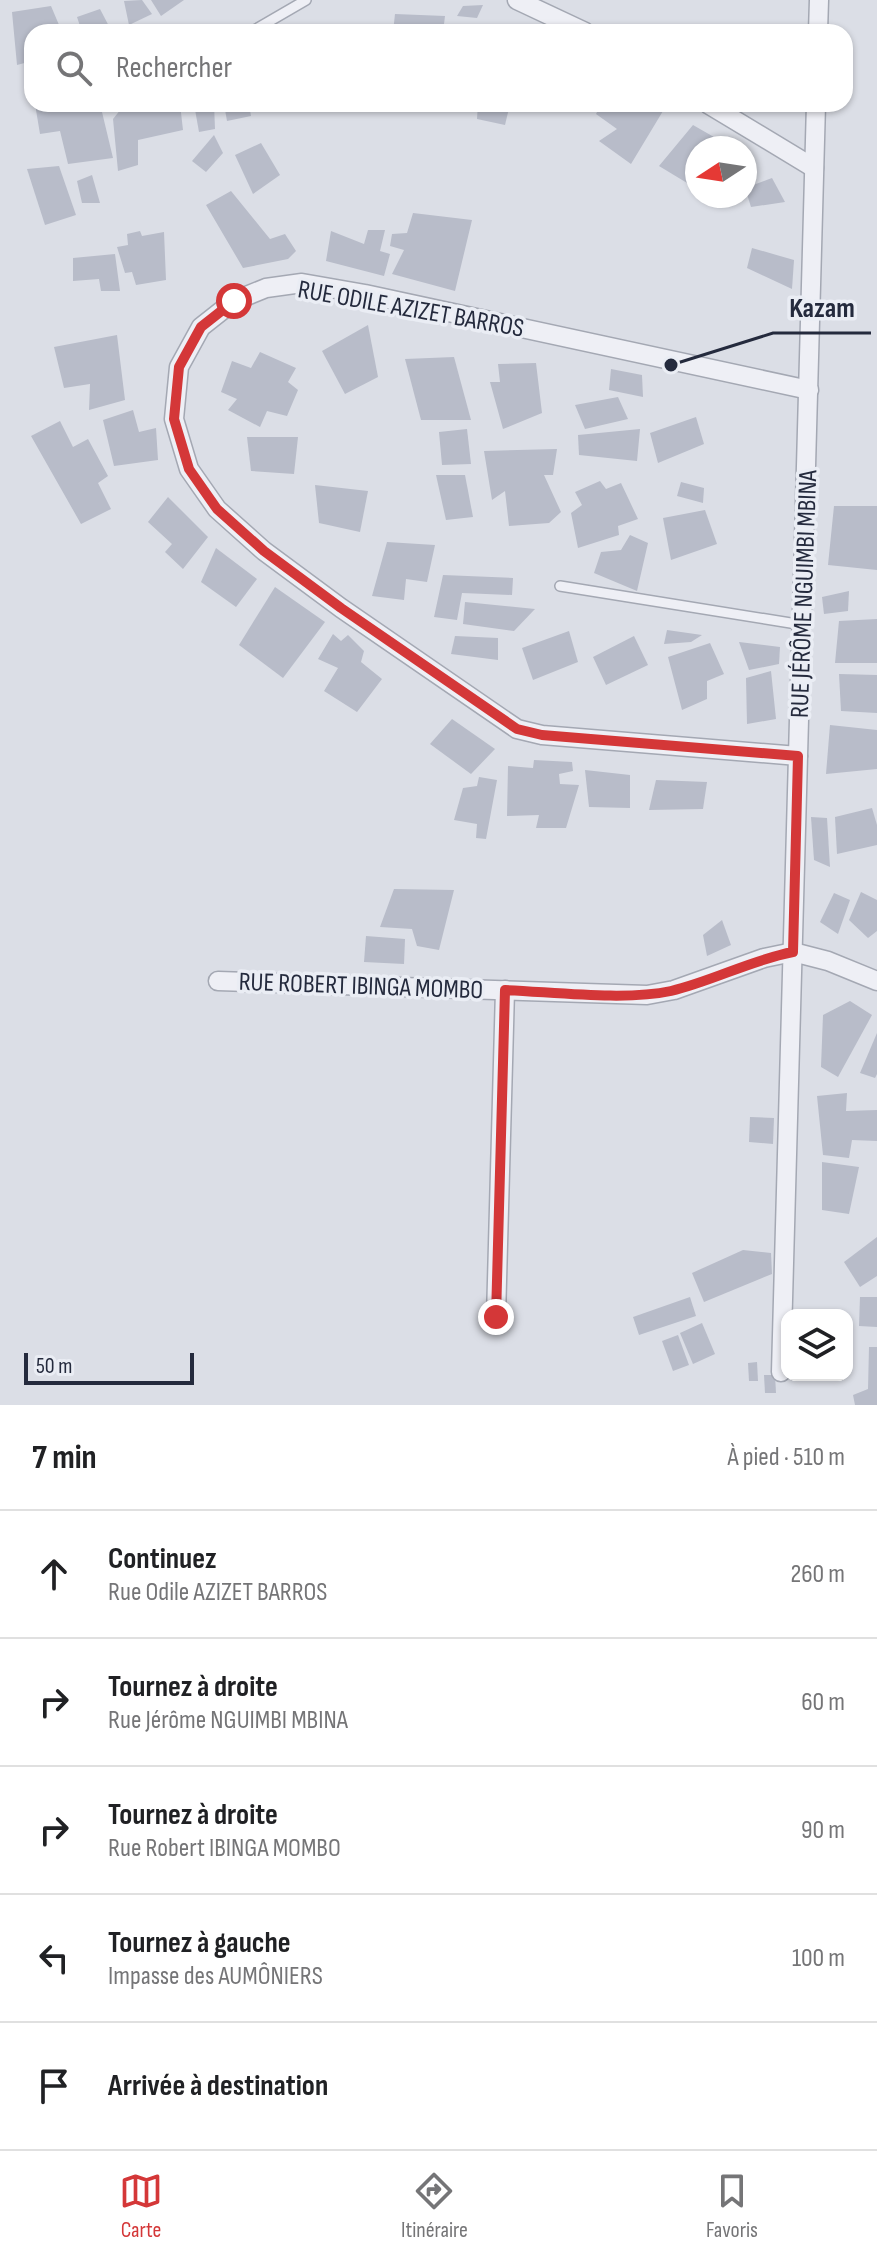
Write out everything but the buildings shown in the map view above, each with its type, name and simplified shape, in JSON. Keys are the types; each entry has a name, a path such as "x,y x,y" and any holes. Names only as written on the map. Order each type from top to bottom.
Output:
{"street":[{"path":"517,0 568,24"},
{"path":"818,24 819,0"},
{"path":"721,112 814,168"},
{"name":"RUE JÉRÔME NGUIMBI MBINA","path":"783,1309 816,112"},
{"name":"RUE ODILE AZIZET BARROS","path":"798,756 542,735 517,729 341,608 264,551 217,509 189,469 174,419 179,367 201,327 234,301 266,288 302,283 809,390"},
{"name":"RUE ROBERT IBINGA MOMBO","path":"218,981 647,995 674,990 764,958 793,952 828,961 877,981"},
{"path":"496,1317 505,990"}],"lane":[{"path":"265,24 306,0"},
{"path":"560,586 803,625"}],"place":[{"name":"Kazam","path":"671,365"}],"route":[{"path":"234,301 201,327 179,367 174,419 189,469 217,509 264,551 517,729 542,735 798,756 793,952 764,958 674,990 647,995 505,990 496,1317"}]}
